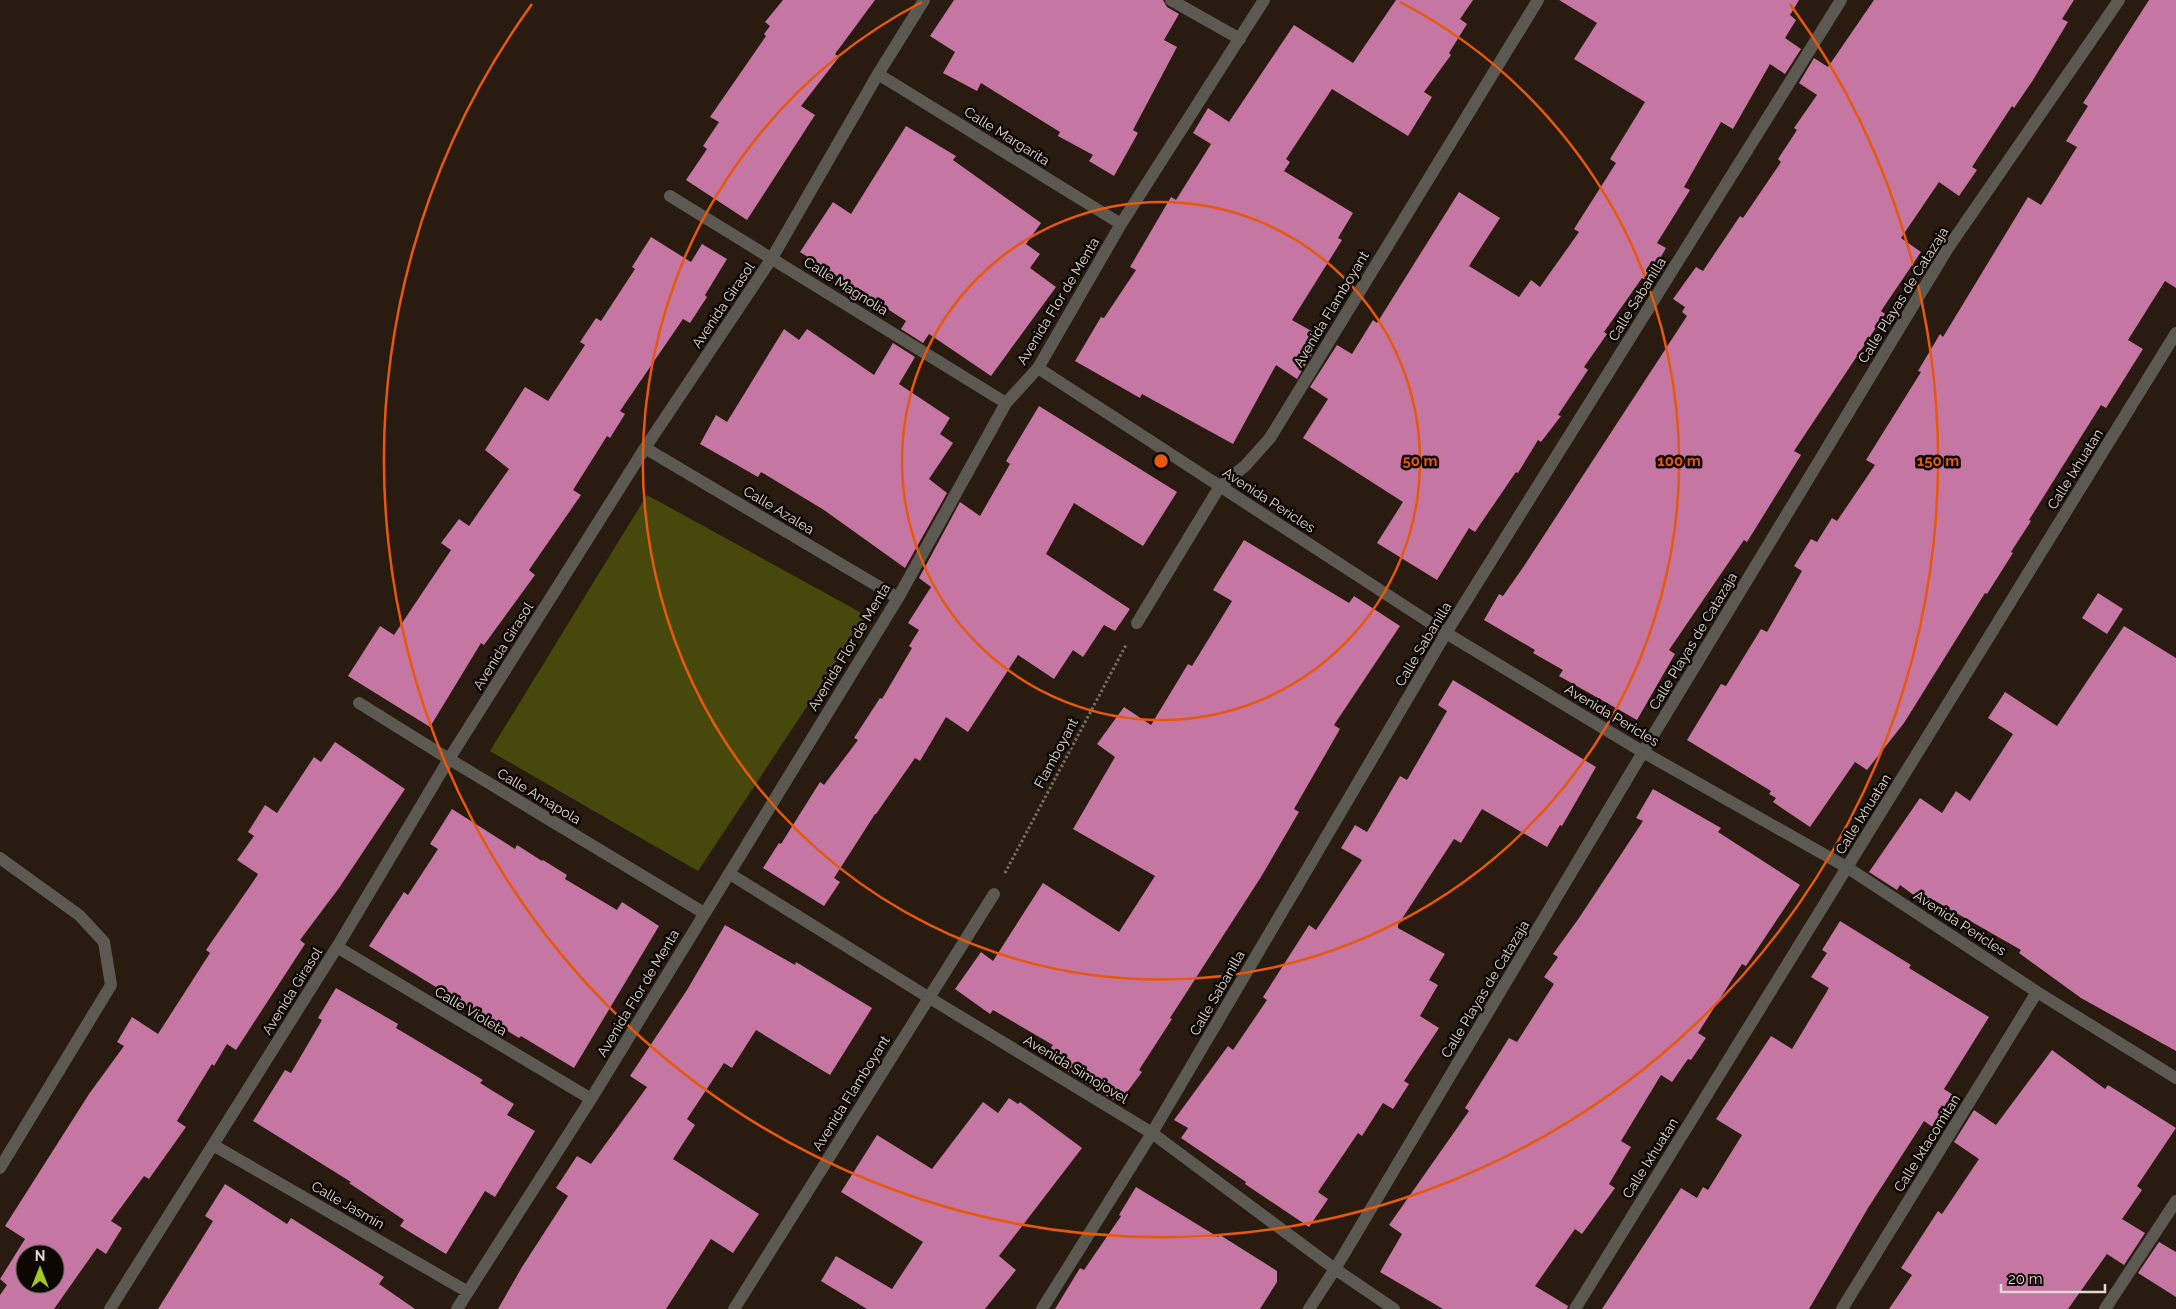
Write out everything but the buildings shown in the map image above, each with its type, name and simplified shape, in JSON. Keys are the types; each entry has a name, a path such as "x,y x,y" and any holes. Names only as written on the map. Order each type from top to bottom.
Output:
{"street":[{"name":"Avenida Girasol","path":"110,1309 337,948 449,759 645,448 772,258 878,74 924,0"},
{"path":"1171,0 1240,39"},
{"name":"Avenida Flor de Menta","path":"457,1309 591,1100 704,912 730,874 898,598 1006,403 1038,368 1121,224 1264,0"},
{"name":"Avenida Flamboyant","path":"1137,623 1220,486 1245,466 1270,438 1538,0"},
{"name":"Calle Sabanilla","path":"1042,1309 1152,1133 1446,633 1841,0"},
{"name":"Calle Playas de Catazaja","path":"1309,1309 1335,1269 1643,752 1948,248 2119,0"},
{"name":"Calle Margarita","path":"878,74 1121,224"},
{"name":"Calle Magnolia","path":"670,196 1006,403"},
{"name":"Calle Ixhuatan","path":"1575,1309 2176,333"},
{"name":"Avenida Pericles","path":"1038,368 1446,633 1643,752 1848,868 2037,992 2176,1078"},
{"name":"Calle Azalea","path":"645,448 898,598"},
{"name":"Calle Amapola","path":"359,703 704,912"},
{"path":"0,858 79,915 104,942 111,985 0,1168"},
{"name":"Avenida Simojovel","path":"730,874 1152,1133 1335,1269 1394,1309"},
{"name":"Avenida Flamboyant","path":"734,1309 994,894"},
{"name":"Calle Violeta","path":"337,948 591,1100"},
{"name":"Calle Ixtacomitan","path":"1842,1309 2037,992"},
{"name":"Calle Jasmin","path":"213,1145 468,1292"},
{"path":"2106,1309 2176,1201"}],"path":[{"name":"Flamboyant","path":"994,894 1137,623"}],"shaded area":[{"path":"647,495 867,616 698,871 490,751"}]}
